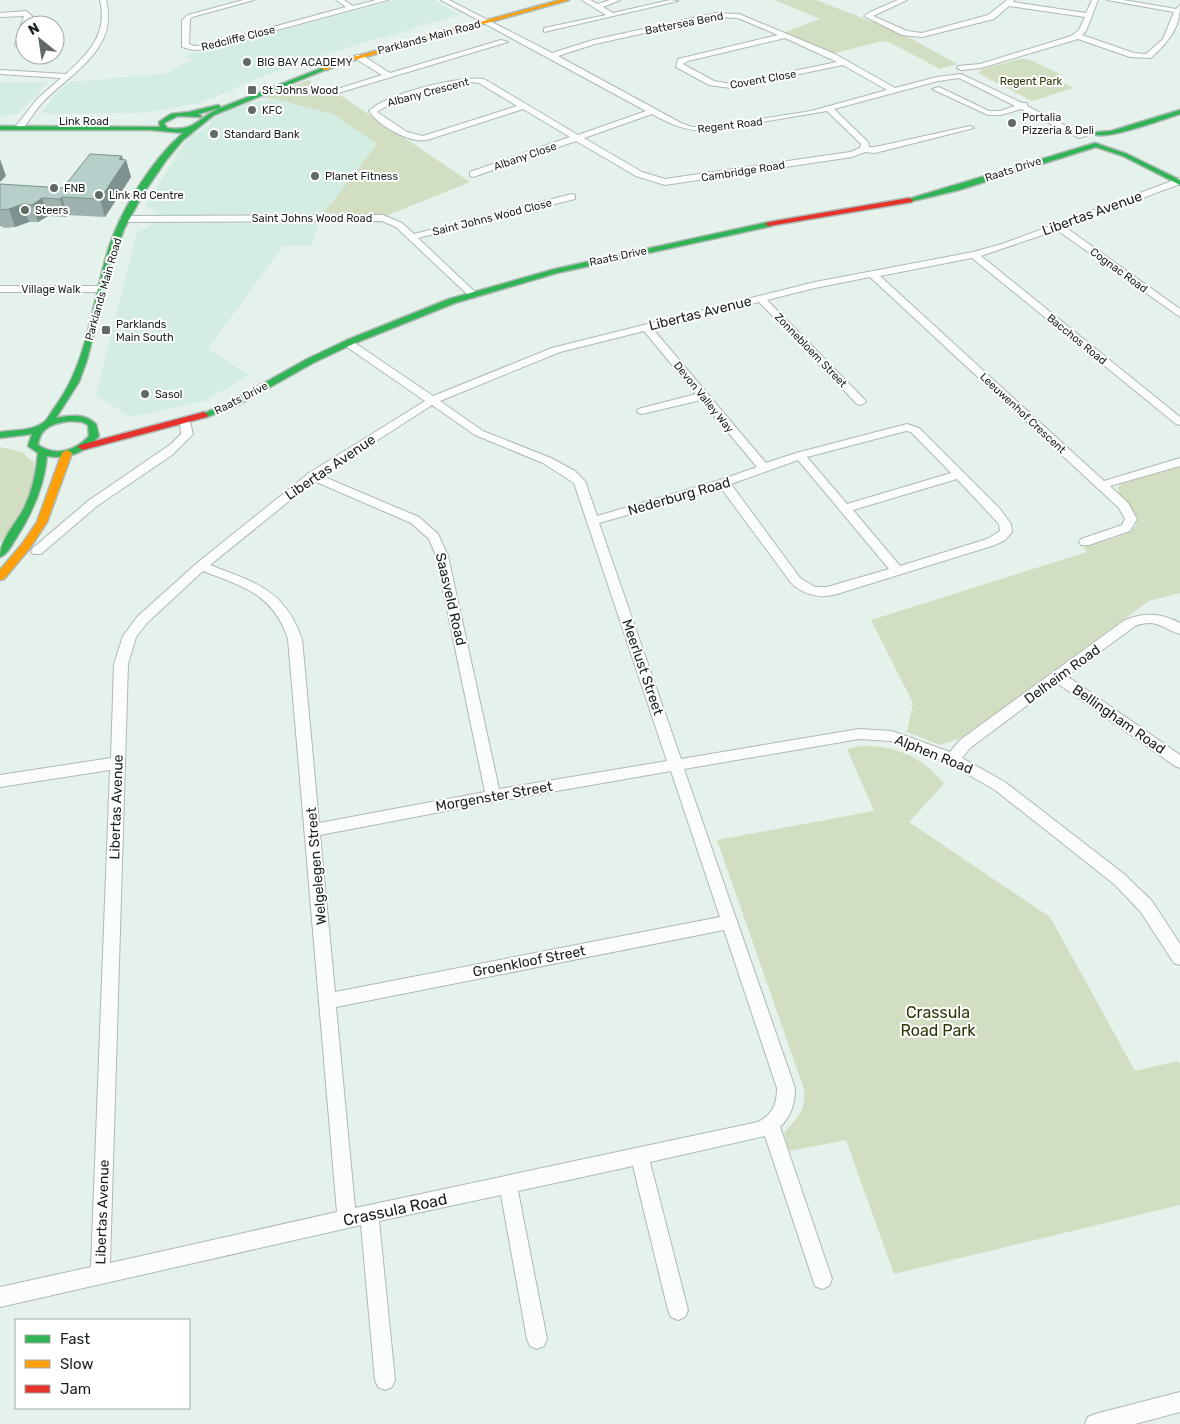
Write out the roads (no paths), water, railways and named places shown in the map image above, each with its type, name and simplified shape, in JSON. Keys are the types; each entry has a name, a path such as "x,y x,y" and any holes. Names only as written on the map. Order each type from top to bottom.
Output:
{"street":[{"path":"21,124 40,101 89,57 98,46 106,12 102,0"},
{"name":"Redcliffe Close","path":"252,0 190,16 186,20 186,45 193,48 207,47 385,0"},
{"path":"339,0 352,8"},
{"name":"Regent Road","path":"444,0 682,127 697,130 829,110 1066,42 1078,36"},
{"name":"Parklands Main Road","path":"188,114 215,109 359,57 566,0"},
{"path":"584,0 599,6 612,15"},
{"path":"599,6 617,0"},
{"path":"904,0 868,16 905,33 919,36 991,17 1010,2 1089,15"},
{"path":"1095,0 1078,36 1133,55 1148,56 1166,40 1179,9 1110,0"},
{"path":"547,30 675,1"},
{"path":"0,15 26,13 27,15"},
{"name":"Battersea Bend","path":"550,56 593,42 719,14 739,16 843,63 894,91"},
{"name":"Covent Close","path":"785,36 686,59 681,61 679,65 712,83 731,86 843,63"},
{"path":"335,90 504,42"},
{"path":"359,57 388,76"},
{"path":"0,72 66,76"},
{"path":"961,73 1179,182"},
{"name":"Albany Crescent","path":"524,106 424,138 416,138 405,134 373,111 383,104 460,81 474,80 481,81 524,106 577,138"},
{"name":"Parklands Main Road","path":"43,427 66,402 81,367 114,247 124,219 160,160 183,136 200,125 212,114 294,81"},
{"path":"936,89 988,113 997,114 1026,105"},
{"path":"829,110 864,144 864,149"},
{"name":"Albany Close","path":"473,174 653,111"},
{"path":"1095,140 1180,112"},
{"path":"188,114 199,116 204,120"},
{"name":"Link Road","path":"0,128 21,124 138,121 188,114"},
{"name":"Parklands Main Road","path":"160,160 159,152 167,138 166,130 161,123 168,117"},
{"name":"Link Road","path":"0,121 21,124 180,132 193,129"},
{"name":"Cambridge Road","path":"577,138 642,175 656,181 665,182 852,154 864,149 875,150 970,128"},
{"name":"Raats Drive","path":"0,444 57,455 134,432 185,422 242,399 311,360 348,343 417,313 472,294 544,272 701,238 779,222 928,196 1071,150 1095,140"},
{"name":"Libertas Avenue","path":"100,1273 121,664 130,636 142,620 201,566 313,476 433,400 556,350 760,298 871,273 974,255 1179,182"},
{"name":"Saint Johns Wood Close","path":"412,237 572,197"},
{"name":"Saint Johns Wood Road","path":"124,219 374,217 396,223 472,294"},
{"name":"Cognac Road","path":"1058,226 1180,314"},
{"name":"Bacchos Road","path":"974,255 1180,422"},
{"name":"Leeuwenhof Crescent","path":"871,273 1124,506 1131,518 1126,528 1085,542"},
{"name":"Village Walk","path":"0,288 102,289"},
{"name":"Zonnebloem Street","path":"760,298 861,402"},
{"name":"Devon Valley Way","path":"646,327 763,467"},
{"name":"Meerlust Street","path":"348,343 479,433 567,471 574,476 583,488 786,1088 784,1110 779,1118 770,1126"},
{"name":"Parklands Main Road","path":"80,393 81,367"},
{"path":"642,411 702,396"},
{"path":"78,408 88,422 94,436 82,448"},
{"name":"Raats Drive","path":"0,435 43,427 70,418 113,431 134,432"},
{"path":"37,551 58,530 180,442 187,434 185,422"},
{"path":"0,554 19,528 32,503 43,471 38,450 32,440 43,427"},
{"name":"Nederburg Road","path":"594,521 724,483 800,454 901,428 915,430 959,475"},
{"path":"0,577 26,546 42,522 68,453"},
{"path":"800,454 897,571"},
{"path":"1102,485 1180,462"},
{"path":"724,483 796,581 805,588 816,592 827,592 991,542 1006,532 1002,519 959,475 844,509"},
{"name":"Saasveld Road","path":"313,476 415,520 434,537 442,556 493,796"},
{"name":"Welgelegen Street","path":"201,566 260,590 274,599 283,610 292,627 295,639 347,1219"},
{"name":"Delheim Road","path":"953,759 965,744 1130,623 1141,618 1150,617 1160,619 1180,629"},
{"name":"Bellingham Road","path":"1058,676 1180,762"},
{"name":"Alphen Road","path":"676,766 859,734 892,736 953,759 1000,786 1120,879 1146,906 1180,958"},
{"path":"0,781 117,763"},
{"name":"Morgenster Street","path":"312,830 493,796 676,766"},
{"name":"Groenkloof Street","path":"328,1001 730,922"},
{"path":"770,1126 822,1279"},
{"name":"Crassula Road","path":"0,1297 100,1273 759,1130 770,1126"},
{"path":"639,1156 678,1310"},
{"path":"508,1184 537,1339"},
{"path":"370,1214 385,1380"},
{"path":"1095,1424 1180,1402"}],"place":[{"name":"BIG BAY ACADEMY","path":"247,62"},
{"name":"St Johns Wood","path":"252,90"},
{"name":"KFC","path":"252,110"},
{"name":"Portalia Pizzeria & Deli","path":"1012,123"},
{"name":"Standard Bank","path":"214,134"},
{"name":"Planet Fitness","path":"315,176"},
{"name":"FNB","path":"54,188"},
{"name":"Link Rd Centre","path":"99,195"},
{"name":"Steers","path":"25,210"},
{"name":"Parklands Main South","path":"106,330"},
{"name":"Sasol","path":"145,394"}],"park label":[{"name":"Regent Park","path":"1031,81"},
{"name":"Crassula Road Park","path":"938,1021"}]}
